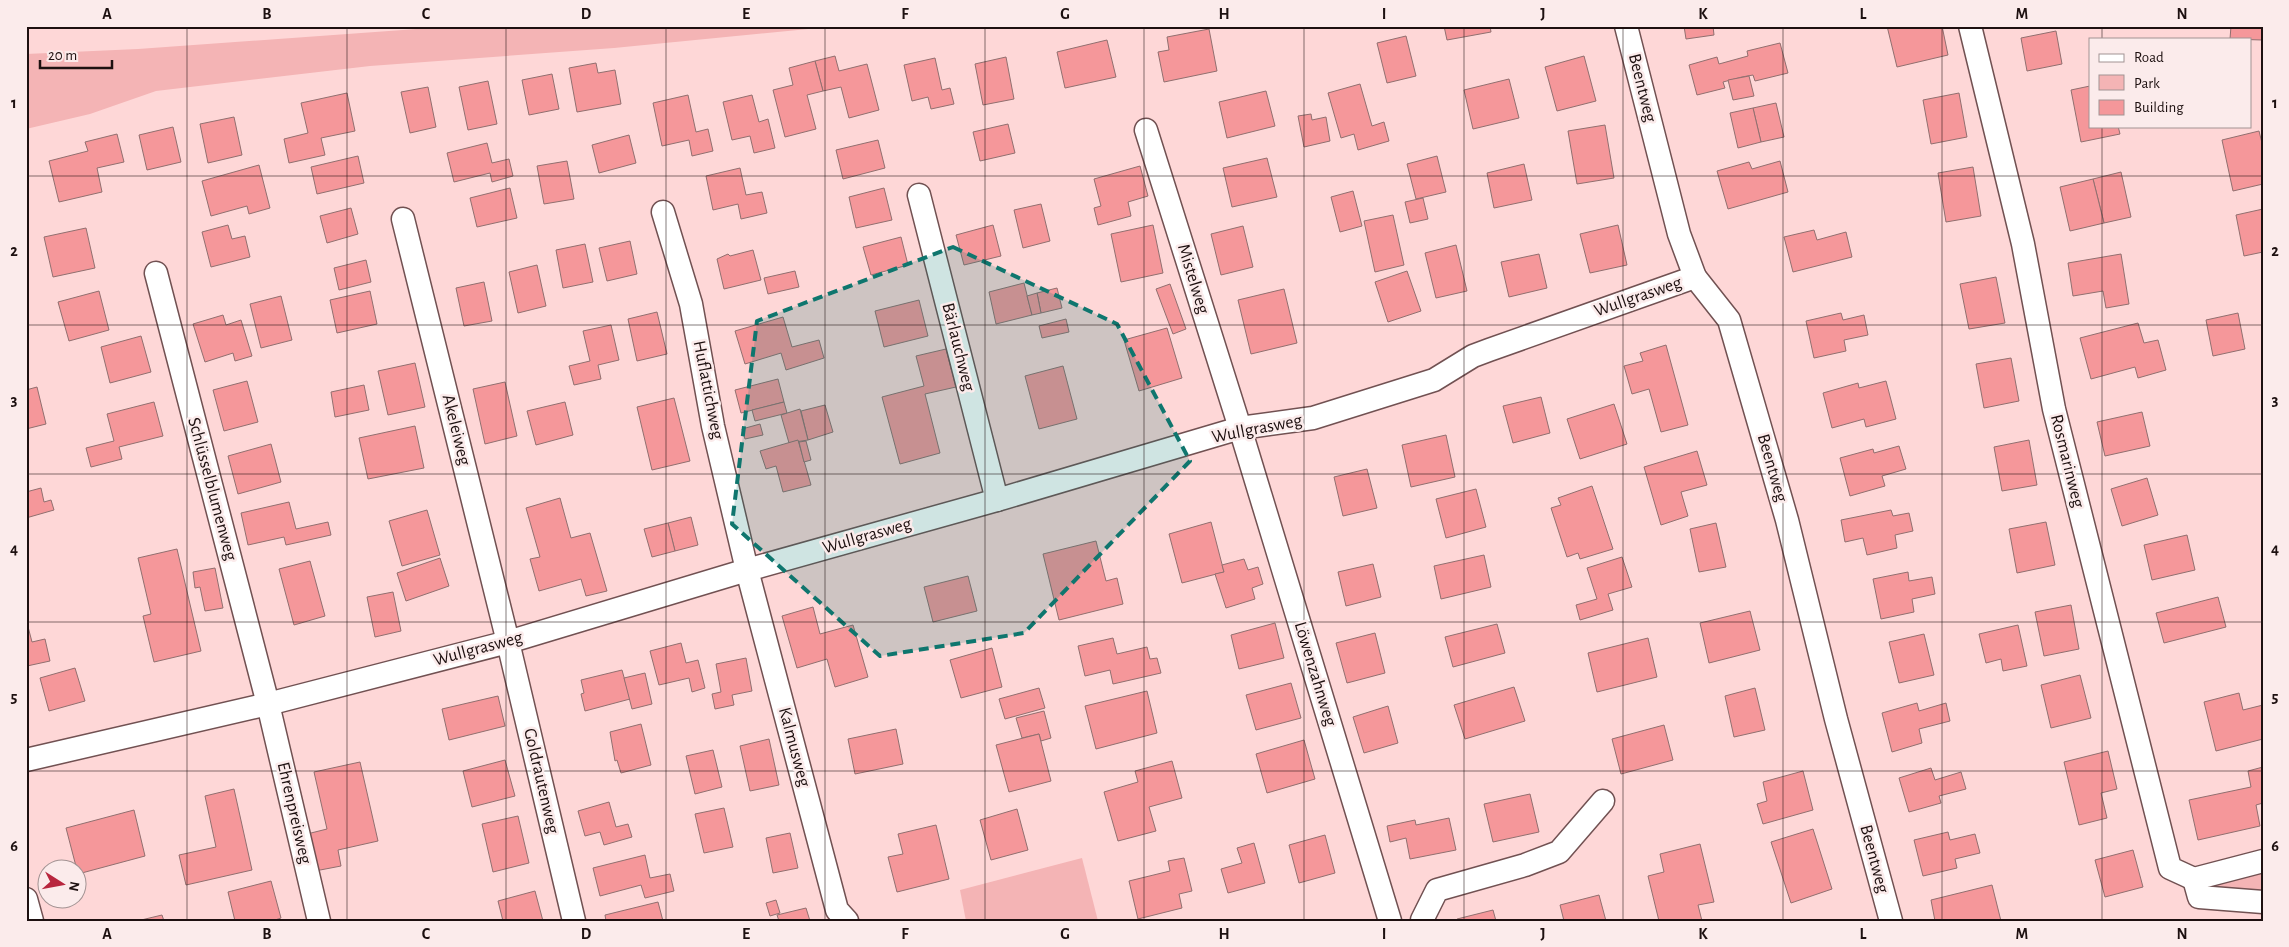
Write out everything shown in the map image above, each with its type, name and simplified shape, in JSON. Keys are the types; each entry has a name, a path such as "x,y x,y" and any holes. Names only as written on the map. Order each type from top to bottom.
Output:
{"street":[{"name":"Beentweg","path":"1626,26 1679,234 1695,277 1729,320 1787,520 1836,719 1891,921"},
{"name":"Rosmarinweg","path":"1970,26 2023,244 2054,409 2170,868 2194,879"},
{"name":"Mistelweg","path":"1146,130 1240,428"},
{"name":"Bärlauchweg","path":"919,195 997,500"},
{"name":"Huflattichweg","path":"663,212 691,304 714,426 748,570"},
{"name":"Akeleiweg","path":"403,220 508,642"},
{"name":"Schlüsselblumenweg","path":"156,273 268,704"},
{"name":"Wullgrasweg","path":"26,760 268,704 508,642 748,570 997,500 1240,428 1313,418 1434,380 1473,356 1695,277"},
{"name":"Löwenzahnweg","path":"1240,428 1391,921 1406,916 1423,920 1438,890 1525,865 1559,852 1603,801"},
{"name":"Kalmusweg","path":"748,570 837,910 848,921"},
{"name":"Goldrautenweg","path":"508,642 574,921"},
{"name":"Ehrenpreisweg","path":"268,704 319,921"},
{"path":"2263,861 2194,879 2199,897 2263,902"},
{"path":"26,900 32,921"}],"highlighted area":[{"path":"953,247 1117,324 1190,461 1024,633 880,656 732,524 757,321"}],"green space":[{"path":"458,26 839,26 614,48 370,66 156,91 90,114 26,129 26,54 138,49"},
{"path":"1082,858 1098,921 966,921 960,890"},
{"path":"2263,861 2263,902 2199,897 2194,879"}],"building":[{"path":"1444,26 1490,26 1491,32 1447,40"},
{"path":"1684,26 1713,26 1714,35 1686,39"},
{"path":"1887,26 1942,26 1948,55 1897,67"},
{"path":"2231,26 2262,26 2262,40 2230,38"},
{"path":"1209,29 1217,71 1164,82 1158,52 1169,50 1167,37"},
{"path":"2056,31 2062,64 2027,71 2021,38"},
{"path":"1406,36 1416,76 1387,83 1377,43"},
{"path":"1107,40 1116,77 1065,88 1057,52"},
{"path":"1780,43 1788,73 1755,81 1753,75 1742,77 1723,82 1725,88 1697,95 1689,65 1717,57 1719,64 1748,56 1747,51"},
{"path":"835,56 839,71 867,64 879,110 849,118 841,87 823,91 815,61"},
{"path":"1584,56 1596,101 1557,111 1545,67"},
{"path":"1006,57 1014,99 983,105 975,64"},
{"path":"935,58 942,90 950,88 954,104 931,109 928,97 912,101 904,65"},
{"path":"815,61 823,91 807,95 816,129 785,137 773,90 793,85 789,68"},
{"path":"596,63 598,73 615,70 621,104 577,112 569,68"},
{"path":"552,74 559,109 529,115 522,80"},
{"path":"1749,76 1754,96 1733,100 1728,80"},
{"path":"1509,79 1519,118 1473,129 1464,90"},
{"path":"488,81 497,124 468,130 459,87"},
{"path":"1360,84 1372,126 1384,122 1389,141 1358,150 1354,134 1341,138 1328,93"},
{"path":"2089,86 2089,128 2118,128 2120,134 2081,142 2071,90"},
{"path":"428,87 436,127 410,133 401,92"},
{"path":"1266,91 1275,126 1227,138 1219,102"},
{"path":"347,93 355,131 321,138 325,155 289,163 284,139 308,133 301,103"},
{"path":"1959,93 1967,137 1931,144 1923,100"},
{"path":"688,95 696,132 708,129 713,151 692,156 689,140 662,146 653,103"},
{"path":"752,95 759,122 768,119 775,148 754,153 750,136 732,140 723,102"},
{"path":"1776,103 1784,137 1761,142 1753,108"},
{"path":"1753,108 1761,142 1738,148 1730,113"},
{"path":"1311,114 1312,120 1326,117 1330,141 1304,147 1298,116"},
{"path":"234,117 242,155 208,163 200,124"},
{"path":"1008,124 1015,153 980,161 973,132"},
{"path":"1605,125 1614,178 1577,184 1568,131"},
{"path":"173,127 181,162 147,170 139,135"},
{"path":"2259,131 2263,147 2263,184 2233,191 2222,140"},
{"path":"117,134 124,162 97,168 102,192 59,202 49,161 88,151 85,142"},
{"path":"629,135 636,163 599,173 592,145"},
{"path":"878,140 885,168 843,179 836,150"},
{"path":"487,143 492,163 509,159 513,176 492,182 490,173 454,182 447,153"},
{"path":"358,156 364,183 317,194 311,167"},
{"path":"1437,156 1446,192 1416,199 1407,164"},
{"path":"1267,158 1277,197 1232,207 1223,168"},
{"path":"567,161 574,199 544,204 537,166"},
{"path":"1780,161 1788,192 1728,209 1717,171 1749,162 1752,169"},
{"path":"1524,164 1532,200 1494,208 1487,173"},
{"path":"259,165 270,208 249,214 247,206 211,216 202,181"},
{"path":"1140,166 1148,196 1128,202 1131,216 1098,225 1094,208 1101,206 1094,179"},
{"path":"1973,167 1981,216 1946,222 1938,173"},
{"path":"740,168 746,195 762,192 767,213 741,219 738,204 713,210 706,176"},
{"path":"2121,172 2131,217 2104,223 2093,179"},
{"path":"2093,179 2104,223 2070,231 2060,187"},
{"path":"510,188 517,218 477,227 470,198"},
{"path":"884,188 892,220 856,228 849,197"},
{"path":"1353,191 1362,226 1340,232 1331,197"},
{"path":"1423,198 1428,219 1410,223 1405,202"},
{"path":"1041,204 1050,241 1023,248 1014,210"},
{"path":"351,208 358,234 327,243 320,216"},
{"path":"2263,209 2263,252 2244,256 2236,215"},
{"path":"1393,215 1404,265 1375,272 1364,221"},
{"path":"228,225 232,239 245,236 250,257 211,267 202,232"},
{"path":"993,225 1001,256 964,265 956,235"},
{"path":"1153,225 1163,273 1121,282 1111,234"},
{"path":"1618,225 1627,265 1590,273 1580,234"},
{"path":"1243,226 1253,267 1221,275 1211,234"},
{"path":"86,228 95,268 53,277 44,237"},
{"path":"1814,230 1817,240 1846,232 1852,257 1793,272 1784,237"},
{"path":"901,237 908,265 871,275 863,247"},
{"path":"630,241 637,274 607,281 599,248"},
{"path":"585,244 593,282 563,288 556,250"},
{"path":"1456,245 1467,291 1436,298 1425,253"},
{"path":"753,250 761,280 724,289 717,259 728,254 730,256"},
{"path":"1539,254 1547,288 1509,297 1501,262"},
{"path":"2121,254 2129,304 2106,308 2103,291 2073,296 2068,263"},
{"path":"366,260 371,282 339,290 334,268"},
{"path":"537,265 546,306 518,313 509,272"},
{"path":"795,271 799,287 768,294 764,278"},
{"path":"1407,271 1421,311 1388,322 1375,282"},
{"path":"1996,277 2005,323 1969,329 1960,284"},
{"path":"484,282 492,321 464,326 456,288"},
{"path":"1024,283 1032,315 996,324 989,292"},
{"path":"1170,284 1186,329 1173,334 1156,289"},
{"path":"1057,288 1062,308 1041,313 1037,293"},
{"path":"1284,289 1297,343 1251,354 1238,300"},
{"path":"99,291 109,330 69,341 58,302"},
{"path":"370,291 377,324 337,333 330,300"},
{"path":"1037,293 1041,313 1032,315 1027,296"},
{"path":"281,296 292,340 261,348 250,304"},
{"path":"919,300 928,336 884,347 875,311"},
{"path":"657,312 667,354 637,361 628,319"},
{"path":"1841,313 1843,320 1864,315 1868,335 1844,340 1846,351 1814,358 1806,321"},
{"path":"2238,313 2245,349 2213,356 2206,320"},
{"path":"223,315 226,325 241,320 252,356 235,361 233,353 205,362 193,324"},
{"path":"783,317 792,347 819,340 824,358 786,370 781,353 745,364 735,331"},
{"path":"1066,319 1069,332 1042,338 1039,326"},
{"path":"2138,323 2144,343 2158,340 2166,370 2138,378 2135,367 2091,379 2080,338"},
{"path":"611,325 619,360 598,365 601,379 574,385 569,366 590,361 583,331"},
{"path":"1167,328 1182,378 1139,391 1124,340"},
{"path":"141,336 151,372 110,383 101,347"},
{"path":"1666,345 1688,425 1661,432 1649,389 1632,394 1624,366 1643,361 1640,353"},
{"path":"946,349 956,387 925,394 940,453 900,464 882,397 924,386 916,356"},
{"path":"2011,358 2019,401 1984,408 1976,364"},
{"path":"415,363 425,407 388,415 378,371"},
{"path":"1063,366 1077,419 1039,429 1025,376"},
{"path":"778,379 784,402 741,413 735,390"},
{"path":"247,381 258,422 224,431 213,390"},
{"path":"1886,381 1896,419 1866,427 1864,419 1832,428 1823,393 1858,383 1859,388"},
{"path":"505,382 517,436 485,444 473,389"},
{"path":"364,385 369,410 335,417 331,392"},
{"path":"37,387 46,424 26,429 26,390"},
{"path":"1541,397 1550,433 1513,443 1503,406"},
{"path":"674,398 690,461 652,470 637,407"},
{"path":"154,402 163,436 119,447 122,459 91,467 86,448 114,441 107,414"},
{"path":"565,402 573,435 536,445 527,411"},
{"path":"784,402 787,413 755,421 752,410"},
{"path":"1614,404 1627,444 1580,459 1567,419"},
{"path":"825,405 833,432 808,440 801,411"},
{"path":"800,409 808,440 789,443 781,415"},
{"path":"2142,412 2150,446 2105,456 2097,422"},
{"path":"760,424 763,435 745,439 742,429"},
{"path":"415,426 424,468 368,479 359,438"},
{"path":"1446,435 1455,477 1411,487 1402,445"},
{"path":"798,440 811,485 783,492 776,466 766,469 760,451"},
{"path":"2029,440 2037,485 2002,491 1994,447"},
{"path":"806,441 811,460 804,462 799,442"},
{"path":"271,444 281,482 238,494 228,456"},
{"path":"1899,446 1906,469 1882,476 1885,486 1850,496 1840,458 1873,449 1874,453"},
{"path":"1697,451 1707,485 1681,492 1688,516 1661,525 1644,467"},
{"path":"1367,469 1377,508 1343,516 1334,477"},
{"path":"2147,478 2158,515 2122,526 2111,489"},
{"path":"1592,486 1613,549 1580,559 1578,553 1567,557 1551,508 1561,505 1558,498"},
{"path":"41,488 44,502 51,500 54,510 26,518 26,492"},
{"path":"1476,489 1486,527 1446,538 1436,499"},
{"path":"560,498 571,538 590,533 607,591 586,596 581,579 539,591 530,559 540,557 526,508"},
{"path":"289,502 296,529 328,522 331,535 286,545 284,537 248,545 241,513"},
{"path":"427,510 440,555 402,566 389,521"},
{"path":"1891,510 1893,516 1909,513 1913,531 1895,535 1897,548 1867,555 1863,538 1845,542 1841,520"},
{"path":"691,517 698,545 675,551 668,523"},
{"path":"1211,522 1224,572 1182,583 1169,534"},
{"path":"2046,522 2055,565 2017,573 2009,529"},
{"path":"668,523 675,551 652,557 644,529"},
{"path":"1716,523 1726,567 1699,572 1690,529"},
{"path":"2187,535 2195,570 2152,580 2144,545"},
{"path":"1096,541 1106,581 1117,578 1123,604 1059,620 1043,554"},
{"path":"177,549 201,651 154,662 143,616 151,614 138,558"},
{"path":"1484,555 1491,587 1441,599 1434,566"},
{"path":"1622,557 1632,587 1608,594 1613,610 1580,620 1576,605 1597,599 1587,568"},
{"path":"440,558 449,586 406,601 397,573"},
{"path":"1244,559 1248,570 1258,567 1263,584 1252,588 1255,599 1226,608 1215,574 1224,572 1222,565"},
{"path":"310,561 325,616 294,625 279,569"},
{"path":"1373,564 1381,597 1346,606 1338,572"},
{"path":"215,568 223,608 205,611 200,587 195,588 193,572"},
{"path":"1908,572 1909,581 1932,577 1935,594 1912,599 1914,612 1881,619 1873,579"},
{"path":"968,576 977,611 933,622 924,587"},
{"path":"393,592 401,631 375,637 367,597"},
{"path":"2218,597 2226,627 2164,643 2156,613"},
{"path":"2071,605 2079,649 2044,656 2035,612"},
{"path":"813,607 820,634 853,625 868,677 835,687 827,659 797,668 782,616"},
{"path":"1750,611 1760,650 1709,663 1700,623"},
{"path":"26,619 32,642 45,639 50,661 27,666"},
{"path":"1275,623 1284,658 1239,669 1231,635"},
{"path":"1497,624 1505,653 1453,667 1445,637"},
{"path":"2018,625 2027,666 2003,671 2001,659 1986,663 1979,634"},
{"path":"1375,633 1385,673 1347,683 1336,643"},
{"path":"1924,634 1934,675 1899,683 1889,642"},
{"path":"1113,638 1117,654 1147,647 1150,659 1157,658 1161,673 1113,684 1110,670 1085,676 1078,646"},
{"path":"1648,638 1657,677 1597,692 1588,653"},
{"path":"681,643 686,663 698,660 705,688 692,692 689,678 659,685 650,651"},
{"path":"992,648 1002,687 961,698 950,660"},
{"path":"746,658 752,691 732,695 734,705 715,709 712,694 721,692 716,664"},
{"path":"75,668 85,701 49,711 40,678"},
{"path":"622,670 630,699 585,711 581,694 584,693 581,680"},
{"path":"645,673 652,704 632,709 624,678"},
{"path":"2080,675 2091,718 2051,728 2041,685"},
{"path":"1291,683 1301,718 1256,730 1246,695"},
{"path":"1514,687 1525,721 1465,739 1454,705"},
{"path":"1039,688 1045,708 1005,719 999,699"},
{"path":"1755,688 1765,730 1734,737 1725,696"},
{"path":"1147,691 1157,733 1096,749 1085,706"},
{"path":"2239,693 2243,710 2263,705 2263,739 2216,751 2204,702"},
{"path":"498,696 505,726 449,740 442,709"},
{"path":"1917,703 1919,711 1946,703 1950,721 1919,729 1922,743 1892,752 1882,713"},
{"path":"1388,706 1398,743 1364,753 1353,717"},
{"path":"1044,711 1051,738 1041,741 1039,734 1022,738 1016,718"},
{"path":"641,724 651,765 621,773 617,760 615,761 610,732"},
{"path":"1664,725 1673,760 1621,774 1612,739"},
{"path":"896,729 903,764 855,774 848,739"},
{"path":"1039,734 1051,781 1009,792 996,745"},
{"path":"769,739 779,785 750,791 740,746"},
{"path":"1304,740 1315,779 1267,793 1256,754"},
{"path":"713,750 722,787 695,794 686,756"},
{"path":"2108,751 2117,789 2101,793 2107,818 2079,825 2064,762"},
{"path":"505,760 515,796 472,807 463,771"},
{"path":"1172,761 1182,798 1149,807 1156,831 1118,841 1104,792 1138,782 1135,771"},
{"path":"360,762 378,841 338,850 341,866 315,871 307,834 327,829 314,772"},
{"path":"2263,767 2263,803 2256,805 2260,826 2198,840 2189,800 2251,787 2248,771"},
{"path":"1931,768 1935,780 1961,772 1966,789 1939,796 1941,803 1909,812 1899,778"},
{"path":"1803,771 1813,810 1763,824 1757,804 1767,801 1763,782"},
{"path":"234,789 252,870 186,885 179,855 216,847 205,796"},
{"path":"1530,794 1539,832 1493,842 1484,804"},
{"path":"609,802 616,827 628,824 632,837 604,845 600,832 585,836 578,811"},
{"path":"724,808 733,847 704,853 695,814"},
{"path":"1017,809 1028,850 991,860 980,820"},
{"path":"134,810 145,856 88,871 88,860 74,860 66,828"},
{"path":"518,816 529,863 493,872 482,824"},
{"path":"1449,818 1456,850 1410,859 1406,838 1390,842 1387,826 1415,820 1416,825"},
{"path":"936,825 949,879 897,892 888,857 903,854 898,834"},
{"path":"1813,829 1832,889 1791,903 1771,842"},
{"path":"1948,832 1950,840 1975,834 1980,853 1955,859 1957,868 1923,876 1914,840"},
{"path":"790,833 798,868 773,873 766,838"},
{"path":"1325,835 1335,873 1299,883 1289,845"},
{"path":"1254,843 1265,883 1228,893 1221,869 1242,863 1237,848"},
{"path":"1700,844 1714,902 1698,905 1702,921 1659,921 1648,876 1664,872 1660,854"},
{"path":"2133,850 2143,887 2105,897 2095,860"},
{"path":"645,855 650,878 670,874 674,891 645,898 641,885 600,896 593,868"},
{"path":"1184,858 1192,891 1179,894 1182,908 1138,919 1129,881 1170,871 1168,861"},
{"path":"271,881 281,918 272,921 235,921 228,892"},
{"path":"1992,885 2001,921 1935,921 1931,900"},
{"path":"535,891 543,921 503,921 498,901"},
{"path":"1599,895 1606,921 1564,921 1560,905"},
{"path":"776,900 780,913 770,916 766,903"},
{"path":"658,902 663,921 606,921 605,915"},
{"path":"806,908 810,921 779,921 777,915"},
{"path":"1493,910 1496,921 1458,921 1457,919"},
{"path":"162,915 164,921 137,921"}]}
